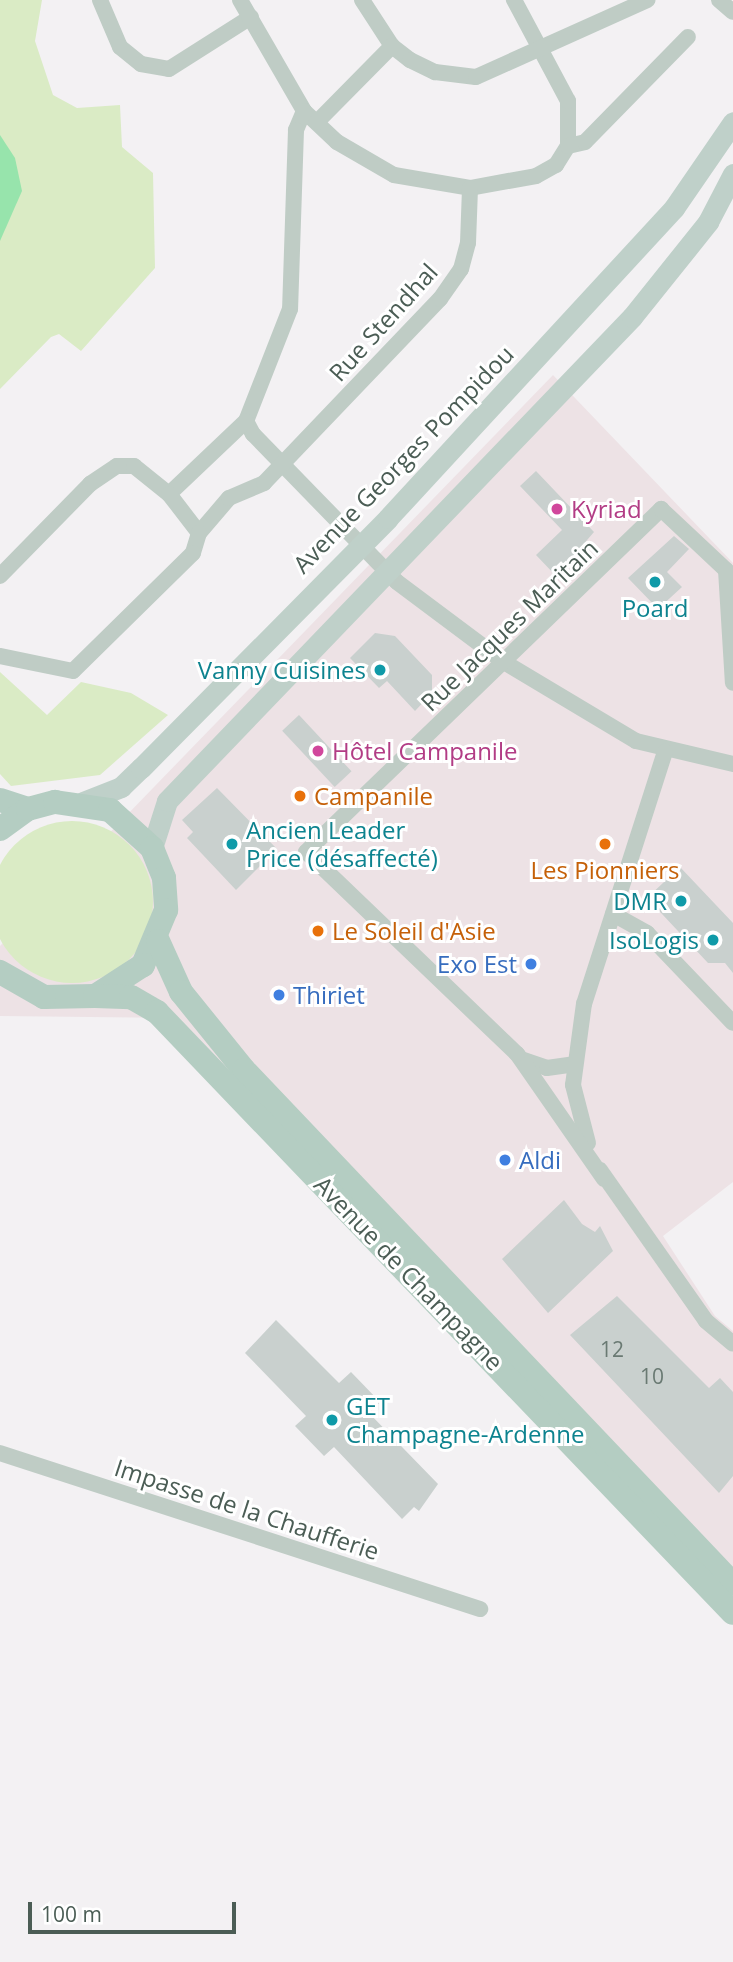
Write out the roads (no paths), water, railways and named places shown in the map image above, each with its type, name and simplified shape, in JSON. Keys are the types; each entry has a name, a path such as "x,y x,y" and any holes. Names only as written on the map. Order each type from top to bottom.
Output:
{"main road":[{"name":"Avenue Georges Pompidou","path":"83,802 121,787 361,544 674,208 733,122"},
{"path":"152,848 167,801 632,317 708,222 733,174"},
{"path":"0,800 28,809 83,802 110,810 152,848 164,878 166,910 158,941 129,978 95,996"},
{"path":"0,829 28,809"},
{"name":"Avenue de Champagne","path":"158,941 181,992 244,1070 733,1584"},
{"name":"Avenue de Champagne","path":"7,983 70,1000 95,996 131,997 157,1012 733,1613"}],"street":[{"path":"100,0 120,47 141,64 169,69 251,17"},
{"path":"240,0 304,111 317,122 394,175 470,188 536,176 568,146 585,142 688,37"},
{"path":"362,0 392,46 435,72 477,77 543,51 647,0"},
{"path":"514,0 568,101 568,146"},
{"path":"719,0 733,12"},
{"path":"317,122 392,46"},
{"path":"169,494 246,421 290,309 296,130 304,111"},
{"name":"Rue Stendhal","path":"0,656 73,671 193,553 200,533 229,498 264,483 454,279 468,243 470,188"},
{"path":"246,421 281,463 387,570 504,662 665,752 733,764"},
{"path":"0,576 90,484 117,466 134,466 169,494 200,533"},
{"name":"Rue Jacques Maritain","path":"604,1178 522,1059 306,852 661,509 726,570 733,683"},
{"path":"665,752 584,1004 574,1064 574,1096 604,1178 705,1321 733,1344"},
{"path":"613,914 647,933 733,1023"},
{"path":"522,1059 547,1068 574,1064"},
{"path":"542,1088 562,1098 574,1096"},
{"name":"Impasse de la Chaufferie","path":"0,1453 480,1609"}],"place":[{"name":"Kyriad","path":"557,509"},
{"name":"Poard","path":"655,582"},
{"name":"Vanny Cuisines","path":"380,670"},
{"name":"Hôtel Campanile","path":"318,751"},
{"name":"Campanile","path":"300,796"},
{"name":"Ancien Leader Price (désaffecté)","path":"232,844"},
{"name":"Les Pionniers","path":"605,844"},
{"name":"DMR","path":"681,901"},
{"name":"Le Soleil d'Asie","path":"318,931"},
{"name":"IsoLogis","path":"713,940"},
{"name":"Exo Est","path":"531,964"},
{"name":"Thiriet","path":"279,995"},
{"name":"Aldi","path":"505,1160"},
{"name":"GET Champagne-Ardenne","path":"332,1420"}]}
